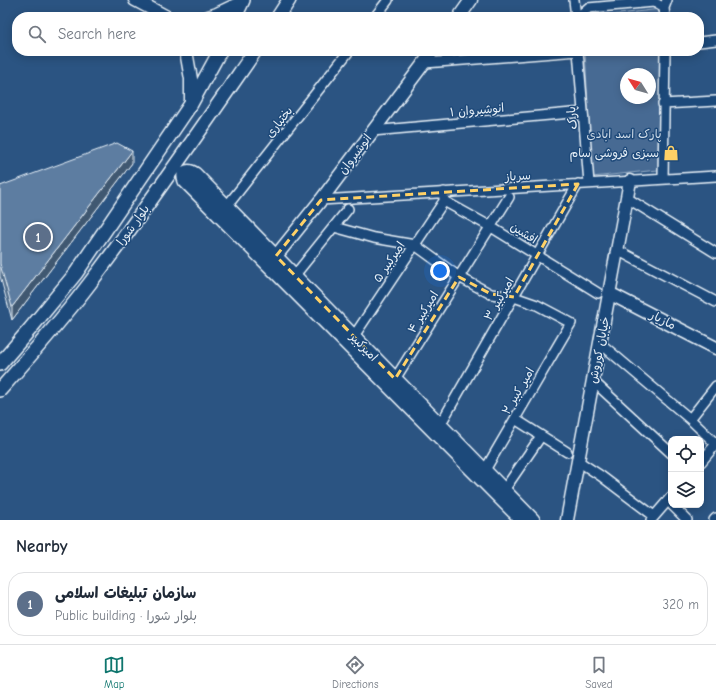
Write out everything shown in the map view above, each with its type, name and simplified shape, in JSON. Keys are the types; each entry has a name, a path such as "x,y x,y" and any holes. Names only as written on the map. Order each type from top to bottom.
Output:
{"main road":[{"path":"281,12 289,0"},
{"path":"237,12 242,1"},
{"name":"بلوار شورا","path":"0,364 76,273 191,104 217,56"},
{"name":"بلوار شورا","path":"0,390 43,342 89,284 166,180 251,56"},
{"path":"166,180 192,180 186,151"},
{"name":"امیرکبیر","path":"192,180 227,206 440,425 453,444 485,470 533,520"},
{"name":"امیرکبیر","path":"192,180 453,444 522,520"}],"street":[{"path":"135,0 158,12"},
{"path":"379,12 388,0"},
{"path":"463,12 471,0"},
{"path":"574,0 576,12"},
{"path":"221,12 242,1"},
{"path":"583,12 588,8 654,2 665,8"},
{"path":"704,41 716,40"},
{"path":"187,56 191,79 191,104"},
{"name":"بختیاری","path":"227,206 345,56"},
{"name":"انوشیروان","path":"276,256 321,200 430,56"},
{"path":"425,63 514,56"},
{"name":"پارک","path":"578,56 589,183"},
{"path":"663,179 665,56"},
{"path":"663,104 716,101"},
{"name":"انوشیروان ۱","path":"372,131 583,112"},
{"name":"سرباز","path":"321,200 444,197 589,183 716,176"},
{"name":"خیابان کوروش","path":"567,520 600,343 604,293 617,250 630,181"},
{"name":"امیرکبیر ۳","path":"440,425 578,184"},
{"name":"افشین","path":"444,197 538,256 604,293"},
{"name":"امیرکبیر ۵","path":"354,336 415,245 444,197"},
{"name":"امیرکبیر ۴","path":"395,379 509,197"},
{"path":"627,198 716,253"},
{"path":"295,275 348,209"},
{"path":"334,227 374,238 415,245 459,277 491,294 514,297"},
{"path":"617,250 716,302"},
{"name":"مازیار","path":"604,293 716,348"},
{"name":"امیر کبیر ۲","path":"485,470 571,323 537,305 514,297"},
{"path":"600,343 690,419 716,444 704,458"},
{"path":"593,381 668,450"},
{"path":"690,419 716,386"},
{"path":"515,419 567,452"},
{"path":"504,490 541,436"},
{"path":"578,461 653,518 668,504"},
{"path":"677,508 688,520"}],"highlighted area":[{"path":"578,184 514,297 491,294 459,277 395,379 276,256 321,200"}],"green space":[{"path":"660,9 660,12 636,12"},
{"name":"پارک اسد ابادی","path":"585,56 660,56 658,170 592,177"}],"building":[{"path":"117,143 132,151 12,307 0,264 0,186"}],"place":[{"name":"سبزی فروشی سام","path":"671,153"},
{"name":"سازمان تبلیغات اسلامی","path":"38,237"}]}
